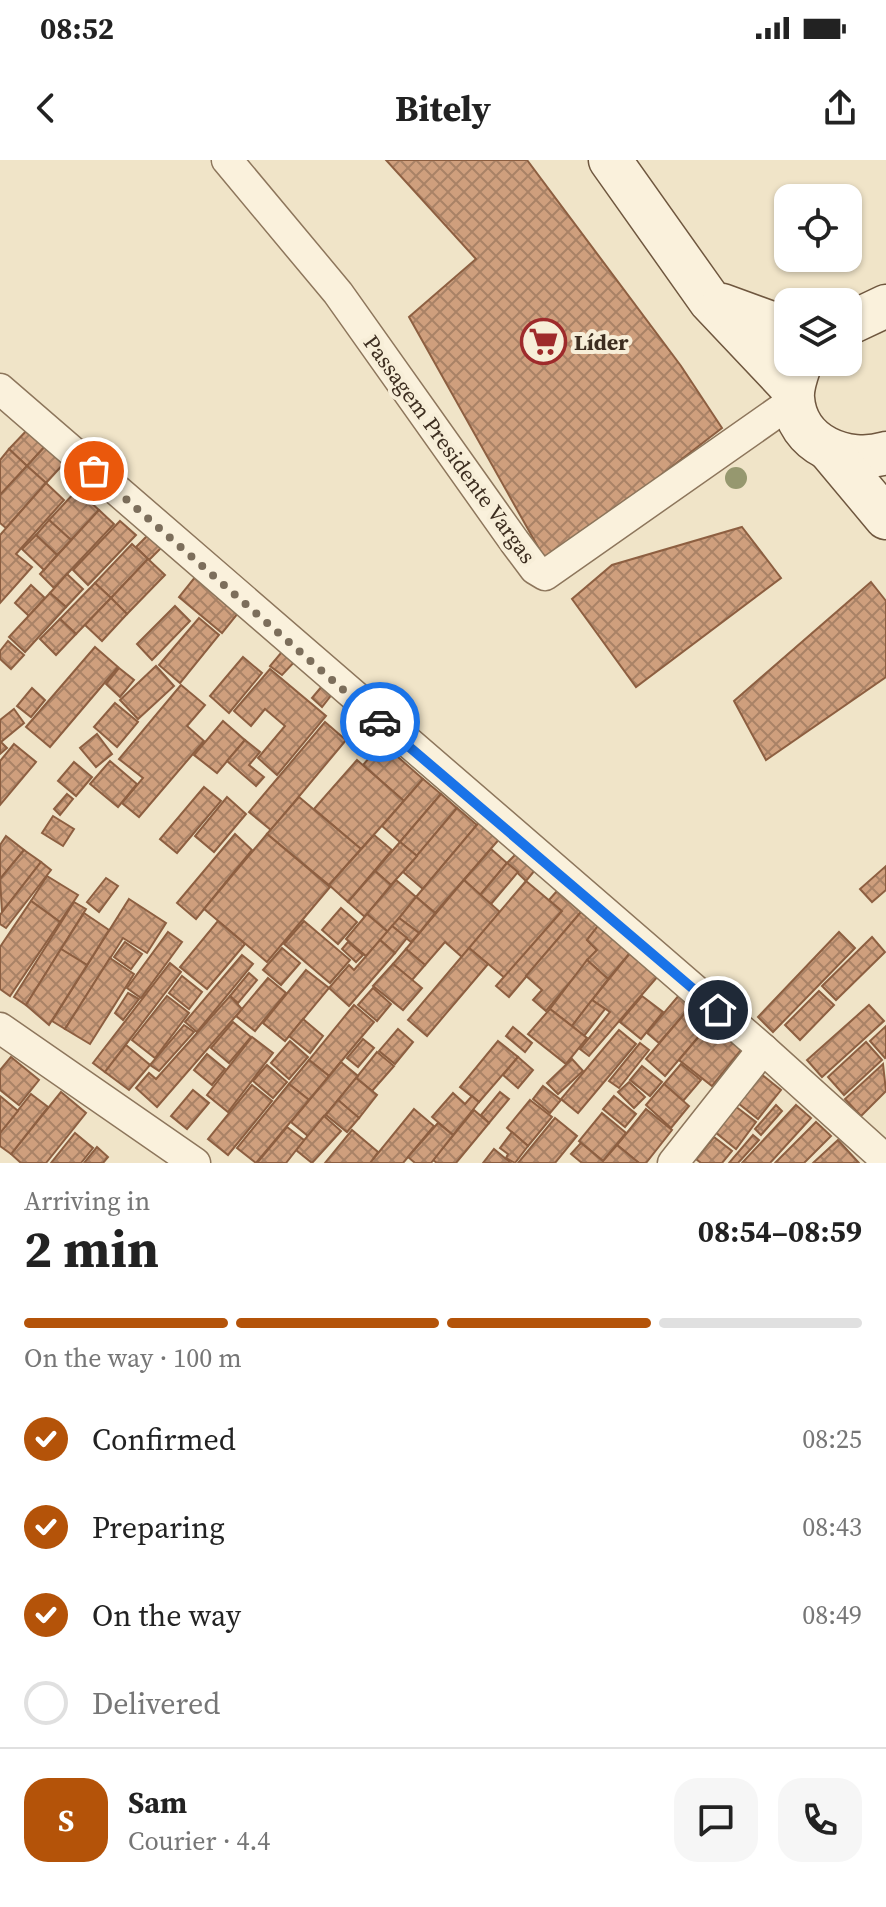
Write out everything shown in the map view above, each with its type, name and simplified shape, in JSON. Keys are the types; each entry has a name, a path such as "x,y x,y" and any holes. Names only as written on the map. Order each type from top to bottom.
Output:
{"main road":[{"path":"610,160 710,301 796,384 805,429 830,451 886,518"},
{"path":"710,301 774,324"},
{"path":"862,317 886,306"},
{"path":"862,324 886,328"},
{"path":"830,451 857,459 886,453"}],"street":[{"name":"Passagem Presidente Vargas","path":"227,160 338,293 514,541 535,569 545,575 796,384"},
{"path":"0,389 763,1049 886,1160"},
{"path":"0,1028 195,1163"},
{"path":"673,1163 763,1049"}],"building":[{"name":"Líder","path":"386,160 527,160 681,366 722,428 547,563 409,317 476,259"},
{"path":"30,427 48,443 27,466 9,449"},
{"path":"48,443 67,460 46,483 27,466"},
{"path":"9,449 27,466 0,495 0,460"},
{"path":"27,466 46,483 6,528 0,523 0,495"},
{"path":"46,483 64,500 16,554 32,567 0,603 0,535"},
{"path":"77,490 99,510 71,540 49,520"},
{"path":"99,510 114,524 54,588 40,574"},
{"path":"49,520 71,540 57,555 36,535"},
{"path":"120,521 136,535 88,585 73,570"},
{"path":"742,527 781,578 636,687 572,599 612,565"},
{"path":"149,534 162,547 149,560 136,547"},
{"path":"36,535 57,555 44,570 22,549"},
{"path":"132,544 148,559 111,598 95,583"},
{"path":"148,559 165,575 127,614 111,598"},
{"path":"67,574 83,589 66,607 50,593"},
{"path":"196,576 239,612 222,633 179,597"},
{"path":"871,582 886,601 886,677 766,760 734,701"},
{"path":"95,583 111,598 76,634 60,619"},
{"path":"31,585 45,598 29,616 15,603"},
{"path":"50,593 66,607 25,652 9,637"},
{"path":"111,598 127,614 102,641 85,625"},
{"path":"175,606 190,621 152,660 137,644"},
{"path":"199,618 219,635 180,683 159,665"},
{"path":"60,619 76,634 56,655 40,639"},
{"path":"8,641 24,655 11,669 0,659 0,651"},
{"path":"95,647 118,667 50,747 26,727"},
{"path":"286,647 298,658 282,675 270,666"},
{"path":"243,657 262,673 229,713 210,696"},
{"path":"156,666 174,686 138,719 120,700"},
{"path":"119,668 134,680 120,697 106,684"},
{"path":"270,669 326,716 277,775 258,758 285,726 265,709 251,726 234,711"},
{"path":"181,685 205,705 187,726 204,741 139,817 122,803 143,778 119,759"},
{"path":"323,685 333,693 322,707 312,698"},
{"path":"32,688 45,700 31,717 17,706"},
{"path":"115,703 138,722 117,747 94,727"},
{"path":"14,709 24,723 1,742 7,748 0,754 0,720"},
{"path":"223,721 245,740 217,773 194,755"},
{"path":"325,722 346,740 271,830 249,812"},
{"path":"97,734 112,754 96,767 80,748"},
{"path":"245,740 260,752 249,765 264,777 256,786 227,761"},
{"path":"382,743 423,779 404,801 363,765"},
{"path":"14,744 36,762 0,805 0,761"},
{"path":"357,760 404,801 361,849 314,809"},
{"path":"110,761 137,784 118,807 90,784"},
{"path":"74,762 92,777 76,796 58,781"},
{"path":"423,779 441,794 400,842 382,826"},
{"path":"204,787 221,801 177,853 160,839"},
{"path":"67,794 73,799 60,815 54,809"},
{"path":"441,794 457,808 417,856 400,842"},
{"path":"227,797 246,814 214,852 195,836"},
{"path":"299,797 361,849 329,885 267,834"},
{"path":"457,808 477,825 423,889 403,872"},
{"path":"53,816 74,829 63,846 42,833"},
{"path":"481,820 501,837 435,913 416,897"},
{"path":"235,834 252,850 196,919 177,903"},
{"path":"267,834 330,887 267,962 204,909"},
{"path":"374,835 392,850 348,902 329,885"},
{"path":"6,836 24,850 0,879 0,845"},
{"path":"400,842 417,856 391,885 375,871"},
{"path":"491,849 507,863 480,895 464,880"},
{"path":"24,850 41,862 2,912 0,879"},
{"path":"517,853 535,870 526,881 507,863"},
{"path":"41,862 51,870 6,928 0,924 0,915"},
{"path":"507,863 518,872 491,904 480,895"},
{"path":"886,866 886,890 872,902 860,889"},
{"path":"375,871 391,885 365,917 348,902"},
{"path":"47,876 78,895 60,922 31,901"},
{"path":"106,878 118,886 99,912 87,902"},
{"path":"396,880 416,897 388,932 367,914"},
{"path":"464,880 500,912 462,957 445,942 425,965 406,949"},
{"path":"526,881 562,911 505,978 469,948"},
{"path":"557,891 581,912 509,997 496,986 562,911 549,900"},
{"path":"416,897 435,913 419,933 399,918"},
{"path":"129,899 166,923 147,953 123,938 65,1029 52,1021"},
{"path":"31,901 60,922 10,996 0,989 0,947"},
{"path":"74,902 86,909 26,1005 14,997"},
{"path":"341,908 357,922 338,944 322,930"},
{"path":"581,912 598,926 587,940 597,950 546,1011 533,1000 542,990 526,976"},
{"path":"84,913 109,930 87,965 61,949"},
{"path":"367,914 388,932 366,956 346,939"},
{"path":"399,918 419,933 411,942 392,926"},
{"path":"218,921 245,944 207,989 180,967"},
{"path":"304,921 350,960 330,983 284,944"},
{"path":"392,926 407,938 395,953 380,940"},
{"path":"598,926 630,953 608,979 587,960 597,950 587,940"},
{"path":"168,932 182,942 141,998 127,988"},
{"path":"839,932 855,948 773,1032 758,1017"},
{"path":"872,937 885,952 836,1000 822,986"},
{"path":"380,940 395,953 349,1006 329,988 349,965 354,970"},
{"path":"125,942 142,954 131,969 114,957"},
{"path":"348,942 363,955 356,962 342,949"},
{"path":"282,948 300,963 281,985 263,970"},
{"path":"469,948 488,964 427,1036 408,1020"},
{"path":"61,949 87,965 49,1025 26,1005"},
{"path":"406,949 425,965 412,980 393,964"},
{"path":"630,953 658,976 589,1056 580,1049 610,1012 592,1000"},
{"path":"242,955 253,964 197,1032 185,1022"},
{"path":"110,958 134,974 90,1044 65,1029"},
{"path":"587,960 608,979 572,1026 550,1009"},
{"path":"170,963 181,972 105,1072 93,1063"},
{"path":"393,964 422,988 403,1010 373,986"},
{"path":"306,970 329,988 285,1041 263,1023"},
{"path":"249,973 257,980 238,1003 230,996"},
{"path":"182,976 202,992 189,1009 169,993"},
{"path":"268,978 286,993 255,1031 236,1016"},
{"path":"373,988 391,1004 377,1021 358,1005"},
{"path":"819,991 834,1005 800,1040 785,1025"},
{"path":"128,993 139,999 123,1020 115,1013"},
{"path":"680,994 692,1005 659,1043 647,1033"},
{"path":"167,996 189,1013 155,1058 132,1040"},
{"path":"230,996 242,1009 157,1107 136,1088 149,1073 156,1079"},
{"path":"642,996 663,1012 641,1039 620,1022"},
{"path":"592,1000 605,1009 584,1036 572,1026"},
{"path":"354,1005 374,1022 329,1076 309,1060"},
{"path":"692,1005 712,1021 665,1076 646,1059"},
{"path":"869,1005 884,1021 822,1077 807,1060"},
{"path":"550,1009 587,1038 566,1064 528,1034"},
{"path":"303,1019 323,1036 310,1053 289,1036"},
{"path":"712,1021 744,1046 712,1086 679,1060"},
{"path":"233,1022 251,1037 229,1063 211,1048"},
{"path":"184,1025 194,1032 159,1071 150,1065"},
{"path":"886,1026 886,1057 885,1058 870,1041"},
{"path":"513,1027 532,1043 525,1052 506,1036"},
{"path":"398,1029 413,1042 395,1064 379,1051"},
{"path":"619,1030 636,1044 578,1113 561,1099"},
{"path":"252,1037 273,1053 228,1112 207,1095"},
{"path":"363,1039 374,1048 358,1067 347,1058"},
{"path":"290,1041 308,1057 289,1079 271,1063"},
{"path":"498,1041 518,1057 479,1102 460,1087"},
{"path":"866,1042 882,1060 844,1095 828,1077"},
{"path":"640,1043 649,1050 619,1088 609,1081"},
{"path":"126,1045 150,1065 129,1090 105,1072"},
{"path":"377,1052 394,1066 372,1091 356,1078"},
{"path":"207,1054 225,1069 212,1085 194,1070"},
{"path":"11,1057 39,1080 19,1105 0,1090 0,1070"},
{"path":"518,1057 533,1070 518,1088 503,1075"},
{"path":"572,1059 583,1071 558,1094 547,1083"},
{"path":"309,1060 329,1076 309,1100 289,1084"},
{"path":"341,1062 358,1076 308,1136 291,1122"},
{"path":"681,1064 701,1080 683,1101 664,1084"},
{"path":"883,1064 886,1091 861,1116 845,1099"},
{"path":"267,1065 287,1082 273,1098 253,1081"},
{"path":"642,1066 662,1082 650,1096 630,1080"},
{"path":"761,1074 781,1090 758,1119 738,1103"},
{"path":"356,1078 377,1095 359,1118 338,1100"},
{"path":"629,1082 645,1097 634,1108 618,1092"},
{"path":"289,1084 309,1100 256,1163 237,1148"},
{"path":"664,1084 689,1106 671,1128 646,1105"},
{"path":"252,1085 272,1101 228,1155 208,1139"},
{"path":"543,1086 561,1100 550,1113 533,1099"},
{"path":"193,1090 209,1103 187,1129 171,1116"},
{"path":"61,1092 86,1113 46,1163 21,1163 11,1154"},
{"path":"500,1092 509,1099 489,1123 481,1115"},
{"path":"453,1093 465,1104 472,1096 479,1102 453,1135 432,1117"},
{"path":"31,1094 48,1107 11,1154 0,1146 0,1133"},
{"path":"0,1096 18,1111 0,1133"},
{"path":"614,1096 636,1114 625,1127 603,1109"},
{"path":"338,1100 359,1118 347,1132 326,1115"},
{"path":"530,1100 552,1117 528,1146 507,1128"},
{"path":"776,1105 782,1111 761,1135 755,1129"},
{"path":"796,1105 811,1118 770,1163 742,1163"},
{"path":"735,1106 756,1122 736,1149 715,1132"},
{"path":"414,1109 434,1126 403,1163 370,1163"},
{"path":"646,1109 672,1130 646,1163 639,1163 617,1145"},
{"path":"474,1110 489,1123 456,1163 437,1163 433,1160"},
{"path":"602,1113 626,1133 603,1161 579,1141"},
{"path":"324,1116 341,1131 312,1163 296,1150"},
{"path":"555,1118 577,1136 555,1163 518,1163"},
{"path":"816,1122 831,1136 804,1163 775,1163"},
{"path":"438,1123 453,1135 431,1163 415,1163 408,1157"},
{"path":"287,1127 304,1140 286,1163 257,1163"},
{"path":"352,1130 378,1152 370,1163 325,1163"},
{"path":"512,1132 528,1146 515,1163 506,1158 508,1154 500,1148"},
{"path":"75,1133 93,1148 81,1163 51,1163"},
{"path":"753,1135 759,1140 738,1163 729,1163"},
{"path":"714,1137 732,1151 722,1163 701,1163 696,1159"},
{"path":"838,1140 859,1163 813,1163"},
{"path":"581,1143 603,1161 617,1145 639,1163 582,1163 571,1154"},
{"path":"97,1147 108,1157 103,1163 84,1163"},
{"path":"494,1149 511,1163 483,1163"}],"way so far":[{"path":"94,471 380,722"}],"place":[{"name":"Líder","path":"543,342"}],"route":[{"path":"380,722 718,1010"}]}
